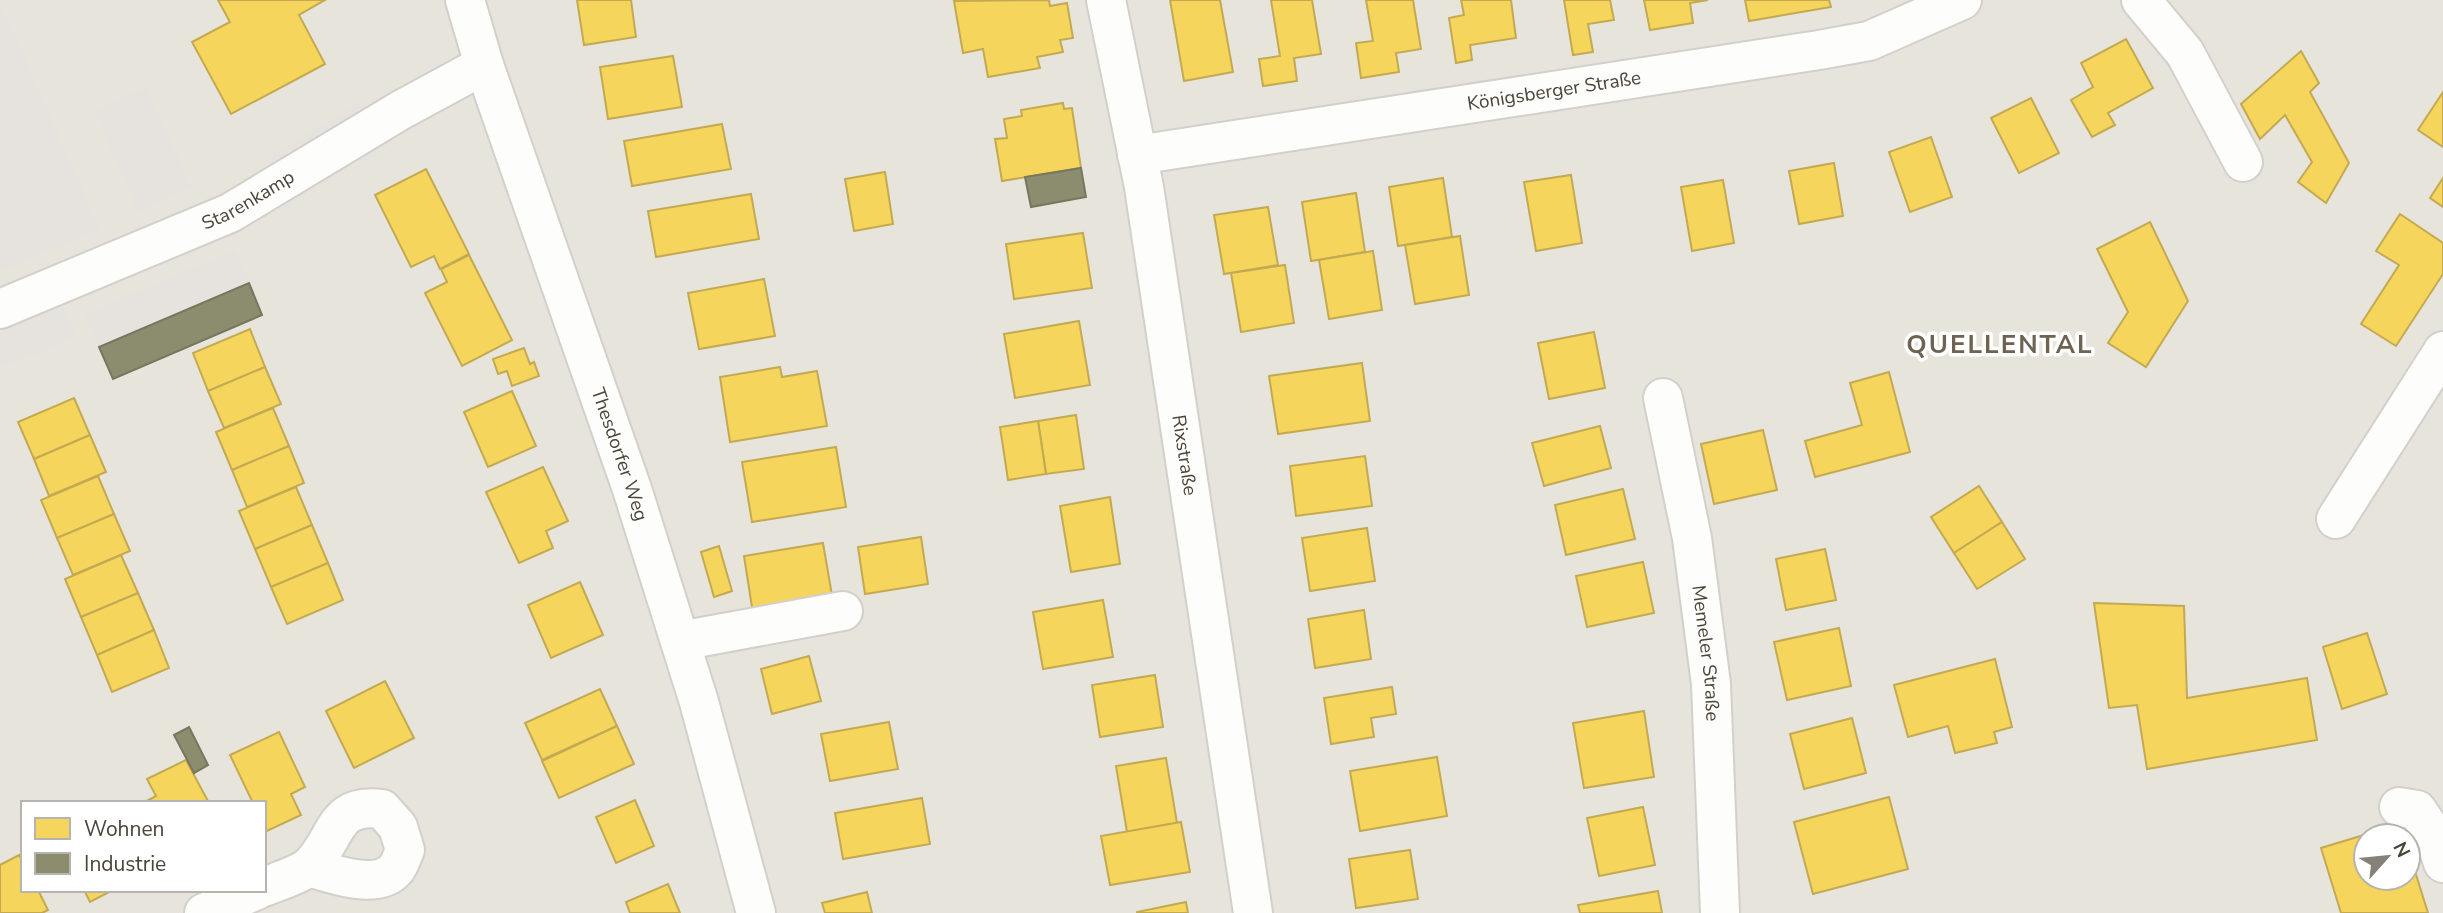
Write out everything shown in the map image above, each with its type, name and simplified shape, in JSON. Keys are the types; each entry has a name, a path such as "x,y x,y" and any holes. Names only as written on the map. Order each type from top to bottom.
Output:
{"street":[{"name":"Thesdorfer Weg","path":"465,0 484,65 632,489 699,702 756,913"},
{"name":"Rixstraße","path":"1106,0 1144,187 1253,913"},
{"name":"Königsberger Straße","path":"1137,155 1844,46 1869,41 1962,0"},
{"path":"2141,0 2185,53 2243,162"},
{"name":"Starenkamp","path":"0,309 230,213 401,110 484,65"},
{"path":"2336,519 2443,351"},
{"name":"Memeler Straße","path":"1662,398 1692,538 1711,684 1720,913"},
{"path":"680,641 843,611"},
{"path":"2399,807 2417,810 2435,837 2443,863"},
{"path":"266,886 309,867"},
{"path":"204,913 252,892"}],"shaded area":[{"path":"0,0 2443,0 2443,913 0,913"},
{"path":"0,1 100,229 0,272"},
{"path":"147,87 192,188 138,212 93,110"},
{"path":"358,103 379,105 267,173 270,157"},
{"path":"235,250 249,283 99,347 85,314"},
{"path":"62,302 76,338 0,368 0,326"}],"building: Wohnen":[{"path":"218,0 325,0 299,15 325,64 231,114 192,42 230,22"},
{"path":"577,0 631,0 636,37 584,45"},
{"path":"1049,0 1050,6 1067,3 1073,38 1060,40 1063,52 1037,57 1040,68 988,77 983,49 963,53 954,1"},
{"path":"1170,0 1220,0 1233,72 1184,81"},
{"path":"1271,0 1312,0 1321,54 1294,58 1297,81 1263,86 1259,59 1280,56"},
{"path":"1366,0 1413,0 1421,49 1396,53 1399,72 1361,78 1356,43 1373,41"},
{"path":"1461,0 1511,0 1516,38 1470,45 1472,60 1456,63 1449,18 1464,15"},
{"path":"1564,0 1610,0 1614,20 1588,24 1593,52 1573,55"},
{"path":"1644,0 1708,0 1690,3 1693,23 1650,30"},
{"path":"1745,0 1829,0 1831,7 1749,21"},
{"path":"2126,39 2153,88 2108,113 2115,125 2092,137 2071,100 2093,87 2081,63"},
{"path":"2301,51 2319,83 2310,92 2349,163 2326,203 2298,182 2312,162 2285,115 2260,139 2241,104"},
{"path":"673,56 682,107 608,119 600,67"},
{"path":"2443,92 2443,147 2418,130"},
{"path":"2031,98 2059,153 2019,173 1991,118"},
{"path":"1063,103 1064,109 1072,108 1081,168 1002,181 995,139 1007,138 1004,119 1022,116 1021,110"},
{"path":"722,124 731,169 632,186 624,141"},
{"path":"1931,137 1952,197 1910,212 1889,152"},
{"path":"1834,163 1843,216 1799,224 1789,171"},
{"path":"426,169 469,254 440,269 434,256 411,267 375,195"},
{"path":"885,172 893,224 854,231 845,179"},
{"path":"1571,175 1582,243 1536,251 1524,182"},
{"path":"1443,178 1452,237 1398,246 1389,187"},
{"path":"2443,178 2443,207 2430,198"},
{"path":"1723,180 1734,243 1692,251 1681,187"},
{"path":"1356,193 1365,252 1311,261 1302,202"},
{"path":"751,194 759,239 656,257 648,211"},
{"path":"1268,207 1278,265 1224,274 1214,215"},
{"path":"2400,214 2443,243 2443,274 2396,346 2361,324 2399,265 2376,251"},
{"path":"2150,222 2188,301 2146,367 2108,343 2128,312 2097,249"},
{"path":"1083,233 1092,288 1014,299 1006,244"},
{"path":"1460,236 1469,295 1415,304 1405,245"},
{"path":"1373,251 1382,310 1329,319 1319,260"},
{"path":"469,255 512,340 462,366 425,293 447,282 441,269"},
{"path":"1285,265 1294,323 1241,332 1231,273"},
{"path":"764,279 775,336 699,349 688,293"},
{"path":"1079,321 1090,385 1015,398 1004,334"},
{"path":"250,329 265,367 208,391 193,353"},
{"path":"1594,332 1605,388 1549,399 1538,343"},
{"path":"524,348 530,364 534,362 539,376 512,386 507,371 498,374 493,359"},
{"path":"1362,363 1370,421 1278,434 1269,376"},
{"path":"265,367 281,404 224,428 208,391"},
{"path":"780,367 782,377 817,371 827,426 730,442 720,377"},
{"path":"1889,372 1910,452 1815,477 1805,441 1862,425 1850,383"},
{"path":"512,391 536,446 488,467 464,412"},
{"path":"74,398 90,435 34,459 18,422"},
{"path":"273,408 289,446 232,470 216,432"},
{"path":"1076,415 1084,469 1046,474 1038,421"},
{"path":"1038,421 1046,474 1008,480 1000,427"},
{"path":"1600,426 1611,468 1544,486 1532,443"},
{"path":"1763,430 1777,490 1714,504 1701,444"},
{"path":"90,435 106,472 49,496 34,459"},
{"path":"289,446 304,483 247,507 232,470"},
{"path":"836,447 846,507 752,522 742,462"},
{"path":"1365,456 1372,506 1296,516 1290,466"},
{"path":"543,467 568,521 546,531 553,548 519,563 486,492"},
{"path":"98,476 114,514 57,538 41,500"},
{"path":"1979,486 2002,522 1954,553 1931,517"},
{"path":"296,487 312,525 255,549 239,511"},
{"path":"1623,489 1635,539 1566,555 1555,505"},
{"path":"1110,497 1120,564 1071,572 1060,506"},
{"path":"114,514 130,551 73,575 57,538"},
{"path":"2002,522 2025,559 1977,589 1954,553"},
{"path":"312,525 328,563 271,587 255,549"},
{"path":"1367,528 1375,581 1310,591 1302,538"},
{"path":"921,537 928,584 865,594 858,547"},
{"path":"823,543 834,607 754,620 744,556"},
{"path":"719,546 732,591 714,597 701,552"},
{"path":"1825,549 1836,600 1786,610 1776,559"},
{"path":"121,555 138,593 81,617 65,579"},
{"path":"1643,562 1654,613 1587,627 1576,576"},
{"path":"328,563 343,600 287,624 271,587"},
{"path":"580,582 603,635 551,658 528,605"},
{"path":"138,593 154,630 97,655 81,617"},
{"path":"1103,600 1113,657 1043,669 1033,612"},
{"path":"2094,603 2184,606 2187,698 2307,678 2317,740 2147,769 2137,705 2109,708"},
{"path":"1364,610 1371,659 1315,668 1308,619"},
{"path":"1839,628 1851,686 1787,700 1774,642"},
{"path":"154,630 169,668 112,692 97,655"},
{"path":"2367,633 2387,694 2342,709 2323,647"},
{"path":"809,656 821,701 772,714 761,669"},
{"path":"1995,659 2012,727 1994,732 1997,743 1955,753 1948,726 1908,737 1894,685"},
{"path":"1155,675 1163,727 1100,737 1092,685"},
{"path":"385,681 414,738 354,768 326,711"},
{"path":"1392,687 1396,714 1371,718 1374,737 1331,744 1324,698"},
{"path":"600,689 617,726 542,760 525,723"},
{"path":"1644,711 1654,777 1584,788 1573,723"},
{"path":"1852,718 1866,773 1804,789 1790,734"},
{"path":"889,722 898,769 830,781 821,734"},
{"path":"617,726 634,764 559,798 542,761"},
{"path":"279,732 305,787 291,794 301,815 267,831 266,801 252,801 230,755"},
{"path":"1437,757 1447,816 1360,831 1350,771"},
{"path":"1166,758 1177,823 1127,832 1116,766"},
{"path":"186,760 208,801 147,801 156,796 147,779"},
{"path":"1889,797 1908,869 1813,894 1794,822"},
{"path":"922,798 930,844 843,859 835,813"},
{"path":"635,800 654,846 616,863 596,817"},
{"path":"1643,807 1655,865 1599,876 1587,818"},
{"path":"1181,822 1190,872 1110,885 1101,836"},
{"path":"2352,839 2352,892 2421,892 2428,913 2341,913 2321,848"},
{"path":"1410,850 1418,899 1356,908 1349,859"},
{"path":"19,855 21,892 39,892 48,910 42,913 0,913 0,865"},
{"path":"668,884 680,913 630,913 626,902"},
{"path":"1658,891 1662,913 1580,913 1578,905"},
{"path":"85,892 109,892 90,902"},
{"path":"867,892 872,913 825,913 822,903"},
{"path":"1186,902 1188,913 1137,913 1137,912"}],"building: Industrie":[{"path":"1081,168 1086,197 1031,207 1025,177"},
{"path":"249,283 262,315 113,379 99,347"},
{"path":"189,727 208,765 194,773 174,735"}],"district":[{"name":"QUELLENTAL","path":"2000,344"}]}
